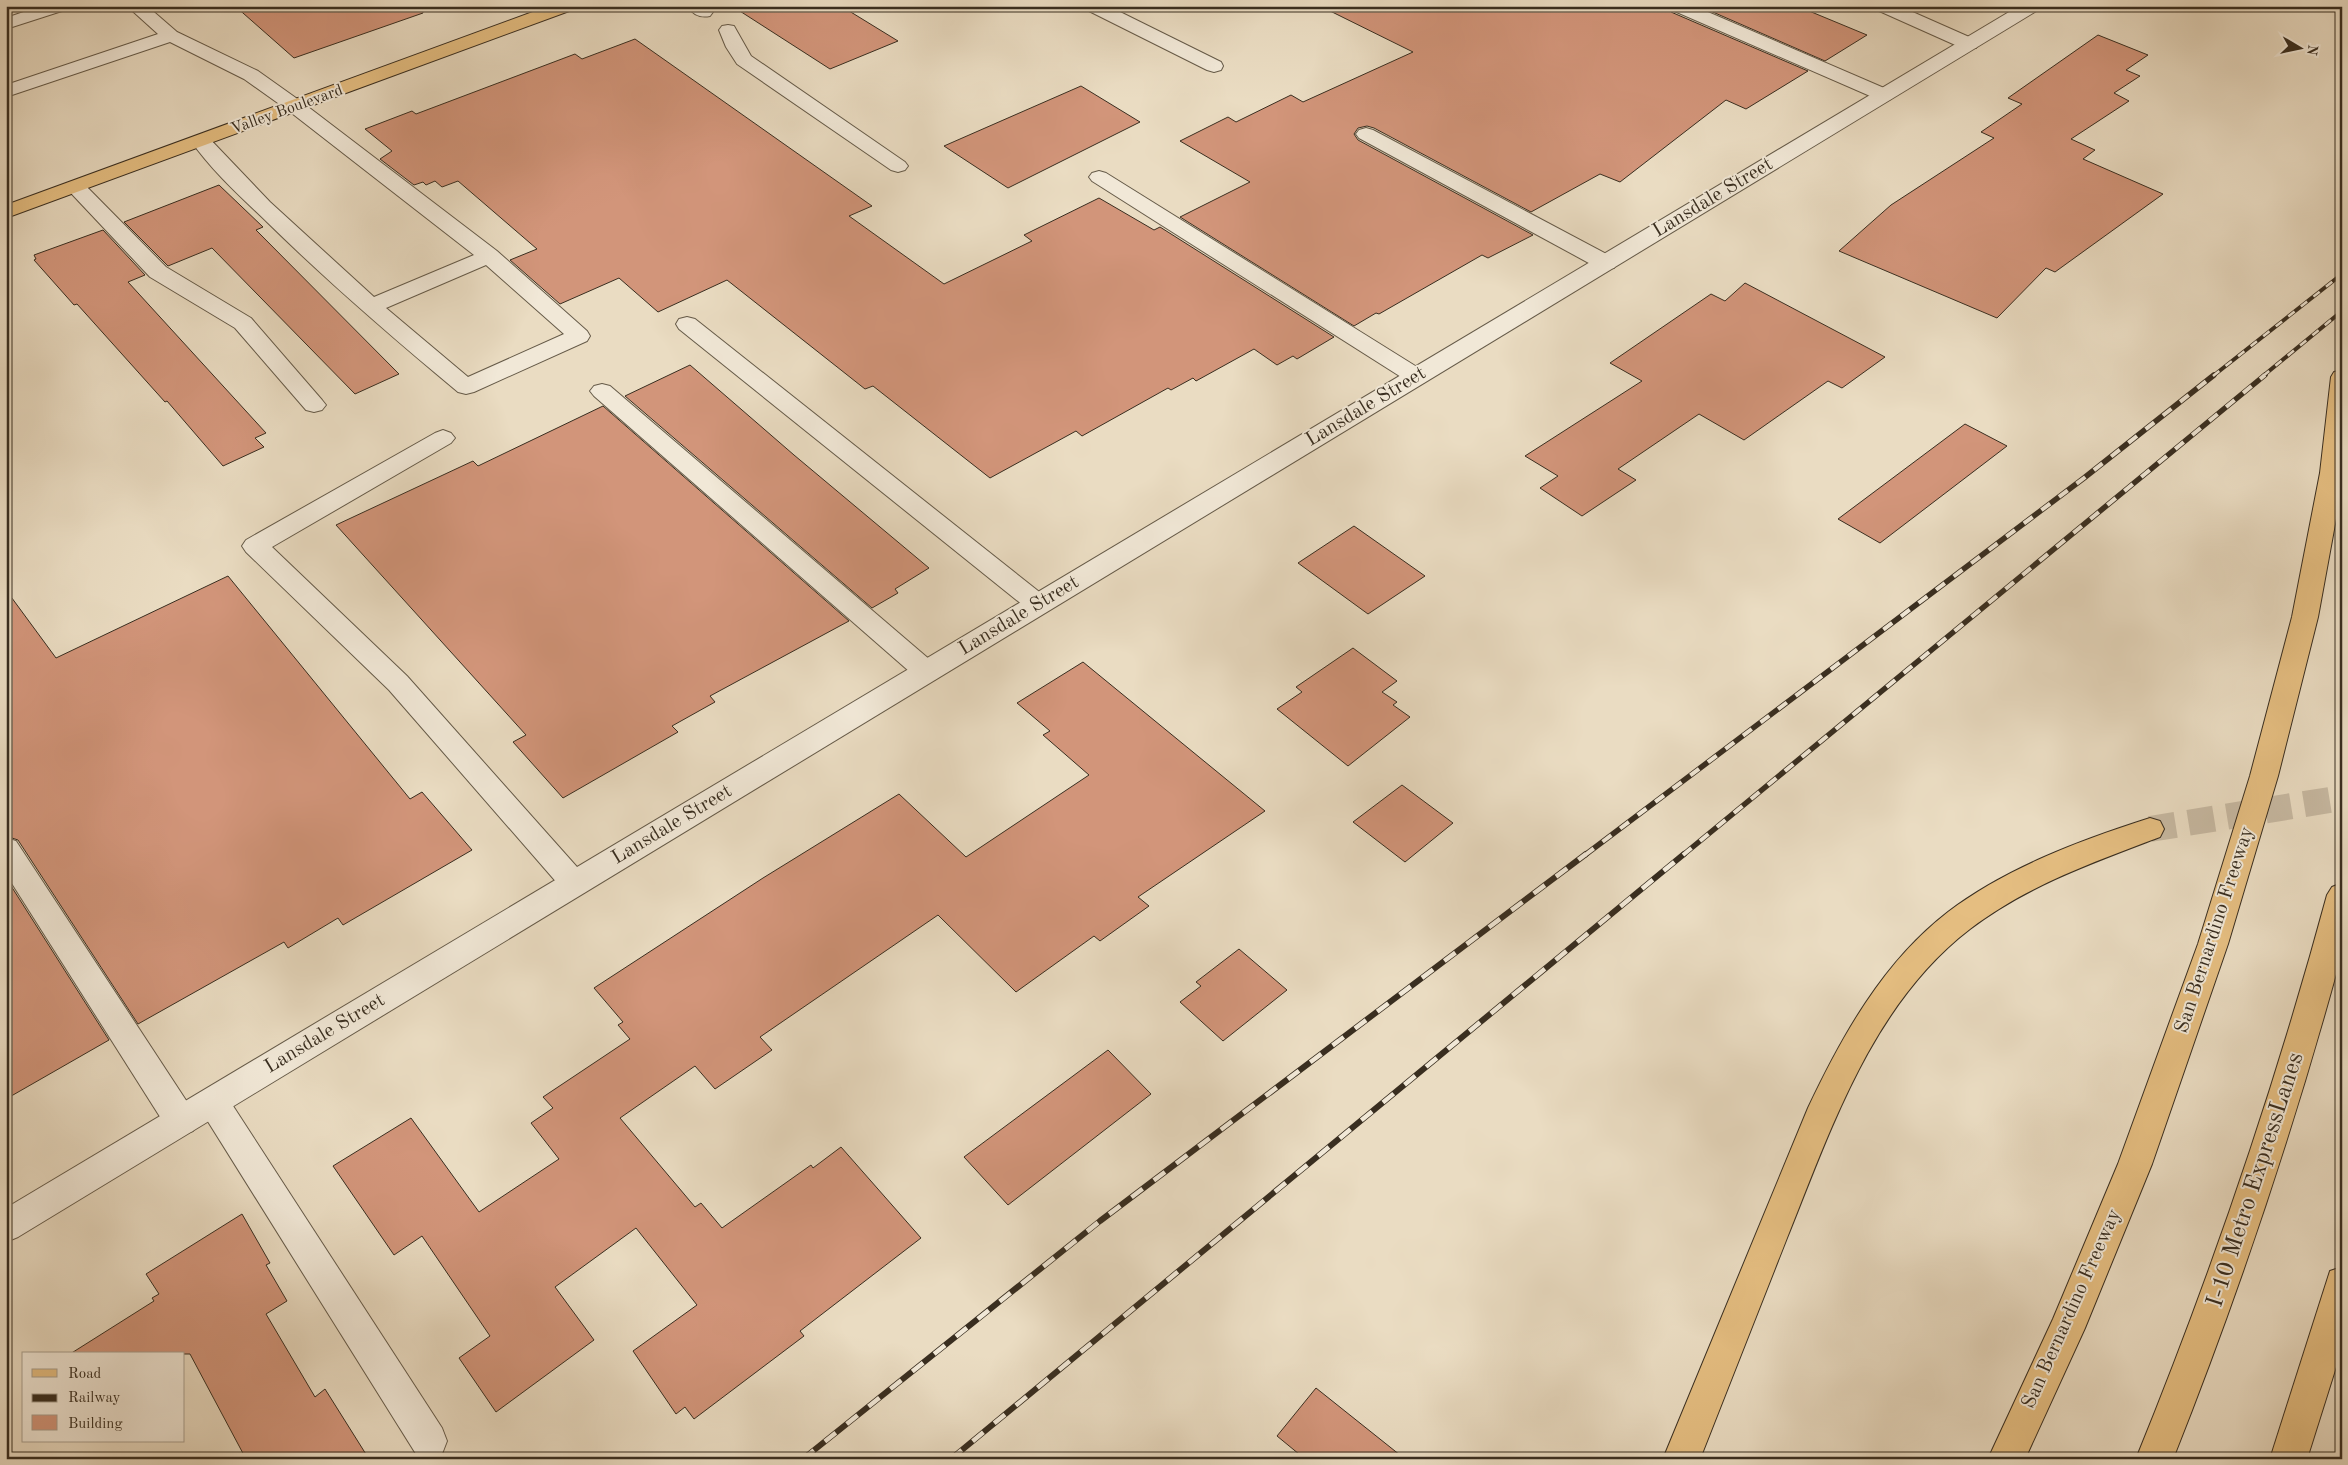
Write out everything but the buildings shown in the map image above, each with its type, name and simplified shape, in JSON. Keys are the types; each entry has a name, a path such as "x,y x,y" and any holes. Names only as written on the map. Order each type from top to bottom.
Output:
{"main road":[{"name":"Valley Boulevard","path":"6,212 296,107 566,6"},
{"name":"San Bernardino Freeway","path":"2006,1459 2066,1328 2135,1164 2213,944 2264,776 2305,617 2332,473 2342,378"},
{"path":"1681,1459 1801,1160 1840,1075 1880,1003 1915,960 1958,922 2017,884 2084,854 2150,829"},
{"name":"I-10 Metro ExpressLanes","path":"2154,1459 2190,1374 2256,1190 2319,986 2342,895"},
{"path":"2288,1459 2328,1335 2342,1283"}],"street":[{"path":"6,24 59,6"},
{"path":"136,6 172,36 251,75 296,107 489,256 579,336 466,387 370,307 236,180 201,141"},
{"path":"1093,6 1214,66"},
{"path":"1678,6 1884,95"},
{"path":"1883,6 1969,44"},
{"name":"Lansdale Street","path":"6,1226 2032,6"},
{"path":"728,30 735,47 744,60 898,166"},
{"path":"6,91 172,36"},
{"path":"1366,134 1606,263"},
{"path":"1099,177 1417,377"},
{"path":"76,186 158,272 243,323 314,405"},
{"path":"370,307 489,256"},
{"path":"687,324 1038,604"},
{"path":"602,391 927,672"},
{"path":"443,438 255,546 398,683 575,884"},
{"path":"6,849 181,1121"},
{"path":"213,1102 428,1441"}],"tunnel":[{"path":"2150,829 2342,798"}],"railway":[{"path":"2213,376 2342,274"},
{"path":"2263,376 2342,311"},
{"path":"1585,855 2084,478 2214,375"},
{"path":"1683,855 2265,375"},
{"path":"803,1459 1100,1221 1586,854"},
{"path":"951,1459 1684,854"}]}
